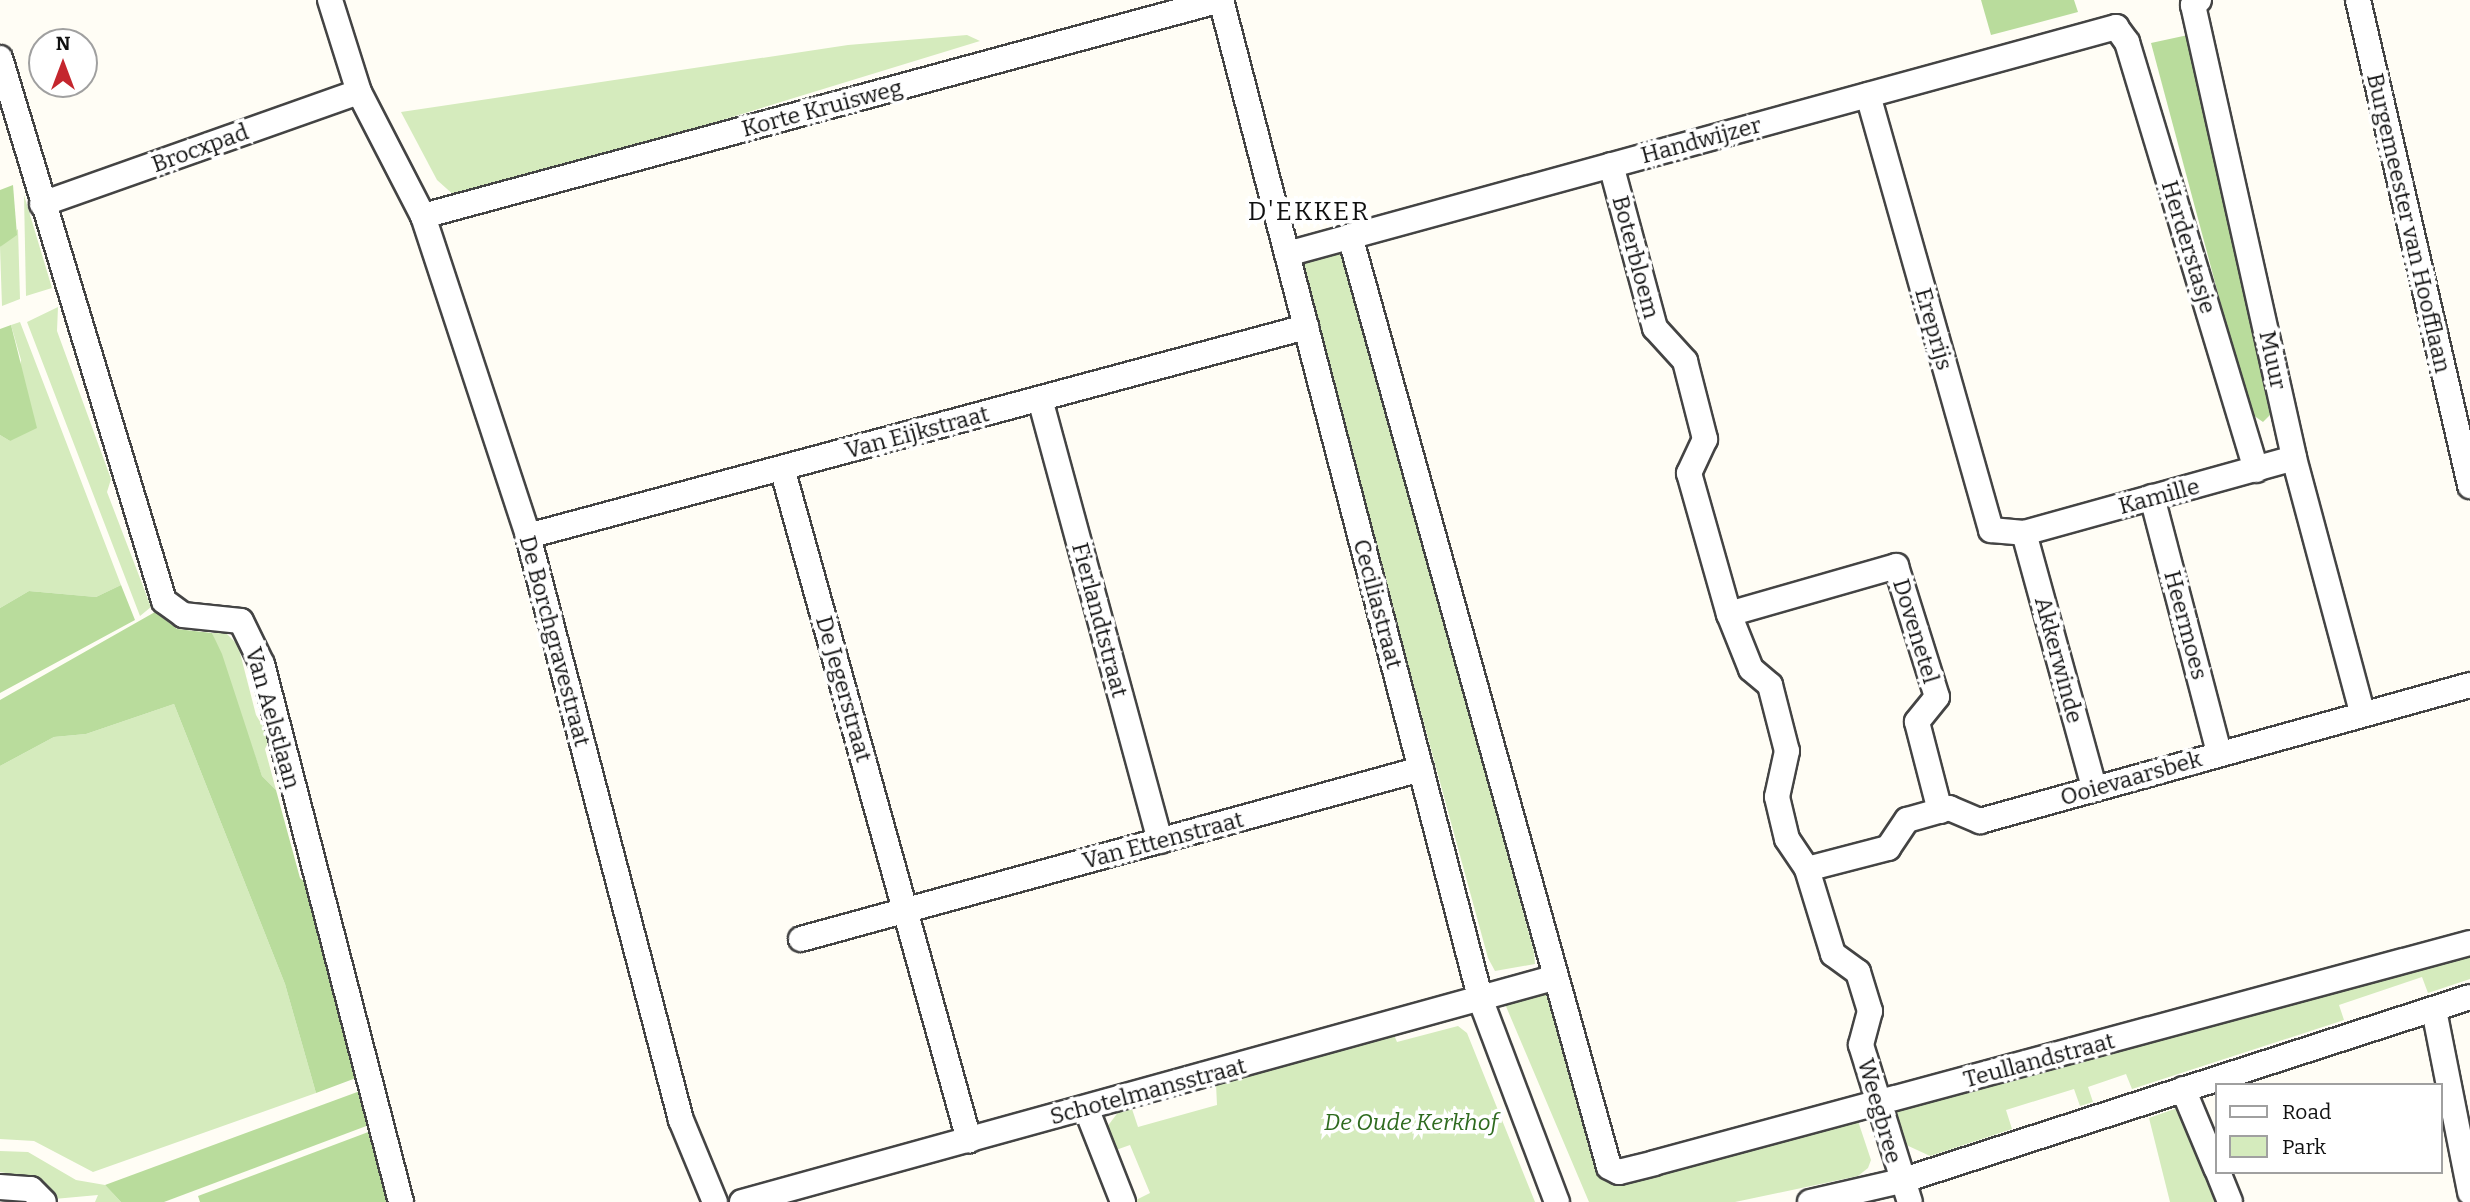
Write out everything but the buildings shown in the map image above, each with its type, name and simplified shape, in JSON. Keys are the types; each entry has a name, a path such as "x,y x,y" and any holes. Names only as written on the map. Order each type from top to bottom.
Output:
{"street":[{"name":"De Borchgravestraat","path":"330,0 359,92 423,216 528,537 681,1120 715,1202"},
{"name":"Korte Kruisweg","path":"423,216 1221,0"},
{"name":"Ceciliastraat","path":"1221,0 1481,1001 1557,1202"},
{"name":"Burgemeester van Hoofflaan","path":"2358,0 2470,486"},
{"name":"Muur","path":"2196,2 2294,458 2362,712"},
{"name":"Handwijzer","path":"1287,254 2116,27"},
{"name":"Herderstasje","path":"2116,27 2127,42 2256,470"},
{"name":"Van Aelstlaan","path":"0,58 164,601 183,615 241,621 262,664 401,1202"},
{"name":"Brocxpad","path":"42,204 359,92"},
{"name":"Ereprijs","path":"1868,94 1991,530 2024,533"},
{"name":"Boterbloem","path":"1611,165 1655,328 1685,361 1704,439 1689,473 1721,580"},
{"path":"1350,236 1553,978"},
{"name":"Van Eijkstraat","path":"528,537 1306,327"},
{"name":"Fierlandtstraat","path":"1040,399 1160,841"},
{"name":"Kamille","path":"2024,533 2294,458"},
{"name":"De Jegerstraat","path":"782,468 969,1140"},
{"name":"Heermoes","path":"2152,497 2219,753"},
{"name":"Akkerwinde","path":"2024,533 2094,787"},
{"name":"Dovenetel","path":"1729,614 1896,566 1937,697 1917,722 1940,811"},
{"name":"Weegbree","path":"1721,580 1729,614 1751,669 1770,685 1787,751 1777,797 1782,819 1807,869 1833,954 1858,972 1870,1011 1861,1045 1905,1192"},
{"name":"Ooievaarsbek","path":"1940,811 1980,821 2362,712 2470,685"},
{"name":"Van Ettenstraat","path":"905,910 1421,769"},
{"path":"1807,869 1888,848 1907,820 1940,811"},
{"path":"801,939 905,910"},
{"name":"Teullandstraat","path":"1553,978 1609,1167 1619,1172 2470,943"},
{"name":"Schotelmansstraat","path":"742,1202 817,1192 969,1140 1481,1001 1553,978"},
{"path":"1810,1202 1905,1192 2183,1089 2470,998"},
{"path":"2434,1010 2470,1192"},
{"path":"2183,1089 2214,1163"},
{"path":"1086,1108 1123,1202"},
{"path":"2219,1174 2230,1202"},
{"path":"0,1187 31,1189 44,1202"}],"green space":[{"path":"1981,0 2074,0 2078,12 1991,35"},
{"path":"967,35 980,41 481,194 456,197 437,180 401,112 848,45"},
{"path":"2188,35 2270,415 2263,422 2250,413 2151,43"},
{"path":"13,185 17,235 0,247 0,190"},
{"path":"24,195 52,288 26,296"},
{"path":"18,229 20,299 2,306 0,247"},
{"path":"1339,241 1534,952 1535,964 1495,971 1488,958 1294,247"},
{"path":"58,307 57,331 111,479 107,492 151,607 140,616 27,322"},
{"path":"20,322 121,585 96,597 29,591 0,608 0,435 10,441 21,360 11,325"},
{"path":"11,325 37,428 10,441 0,435 0,329"},
{"path":"121,585 135,620 0,693 0,608 29,591 96,597"},
{"path":"155,612 177,629 212,633 222,654 262,776 276,790 300,878 310,886 356,1078 316,1093 285,984 174,704 86,734 54,737 0,766 0,700"},
{"path":"212,633 226,633 238,645 256,715 270,738 265,749 276,790 262,776"},
{"path":"174,704 285,984 316,1093 93,1172 34,1141 0,1139 0,766 54,737 86,734"},
{"path":"2470,949 2470,979 2428,993 2422,977 2339,1005 2344,1020 2132,1089 2126,1074 2088,1087 2093,1102 2080,1106 2074,1089 2006,1110 2012,1129 1930,1156 1902,1143 1894,1100"},
{"path":"1546,994 1596,1166 1608,1176 1858,1121 1871,1160 1868,1168 1858,1176 1735,1202 1589,1202 1505,1004"},
{"name":"De Oude Kerkhof","path":"1458,1026 1467,1033 1535,1202 1132,1202 1150,1193 1130,1145 1113,1151 1104,1131 1119,1111 1132,1109 1138,1127 1217,1105 1216,1084 1394,1035 1397,1042"},
{"path":"360,1091 369,1125 164,1202 121,1202 105,1185"},
{"path":"2180,1107 2221,1202 2170,1202 2149,1118"},
{"path":"371,1131 390,1202 200,1202 198,1196"},
{"path":"0,1151 28,1152 76,1180 105,1185 121,1202 95,1202 98,1195 54,1199 29,1177 0,1172"}],"district":[{"name":"D'EKKER","path":"1309,212"}]}
